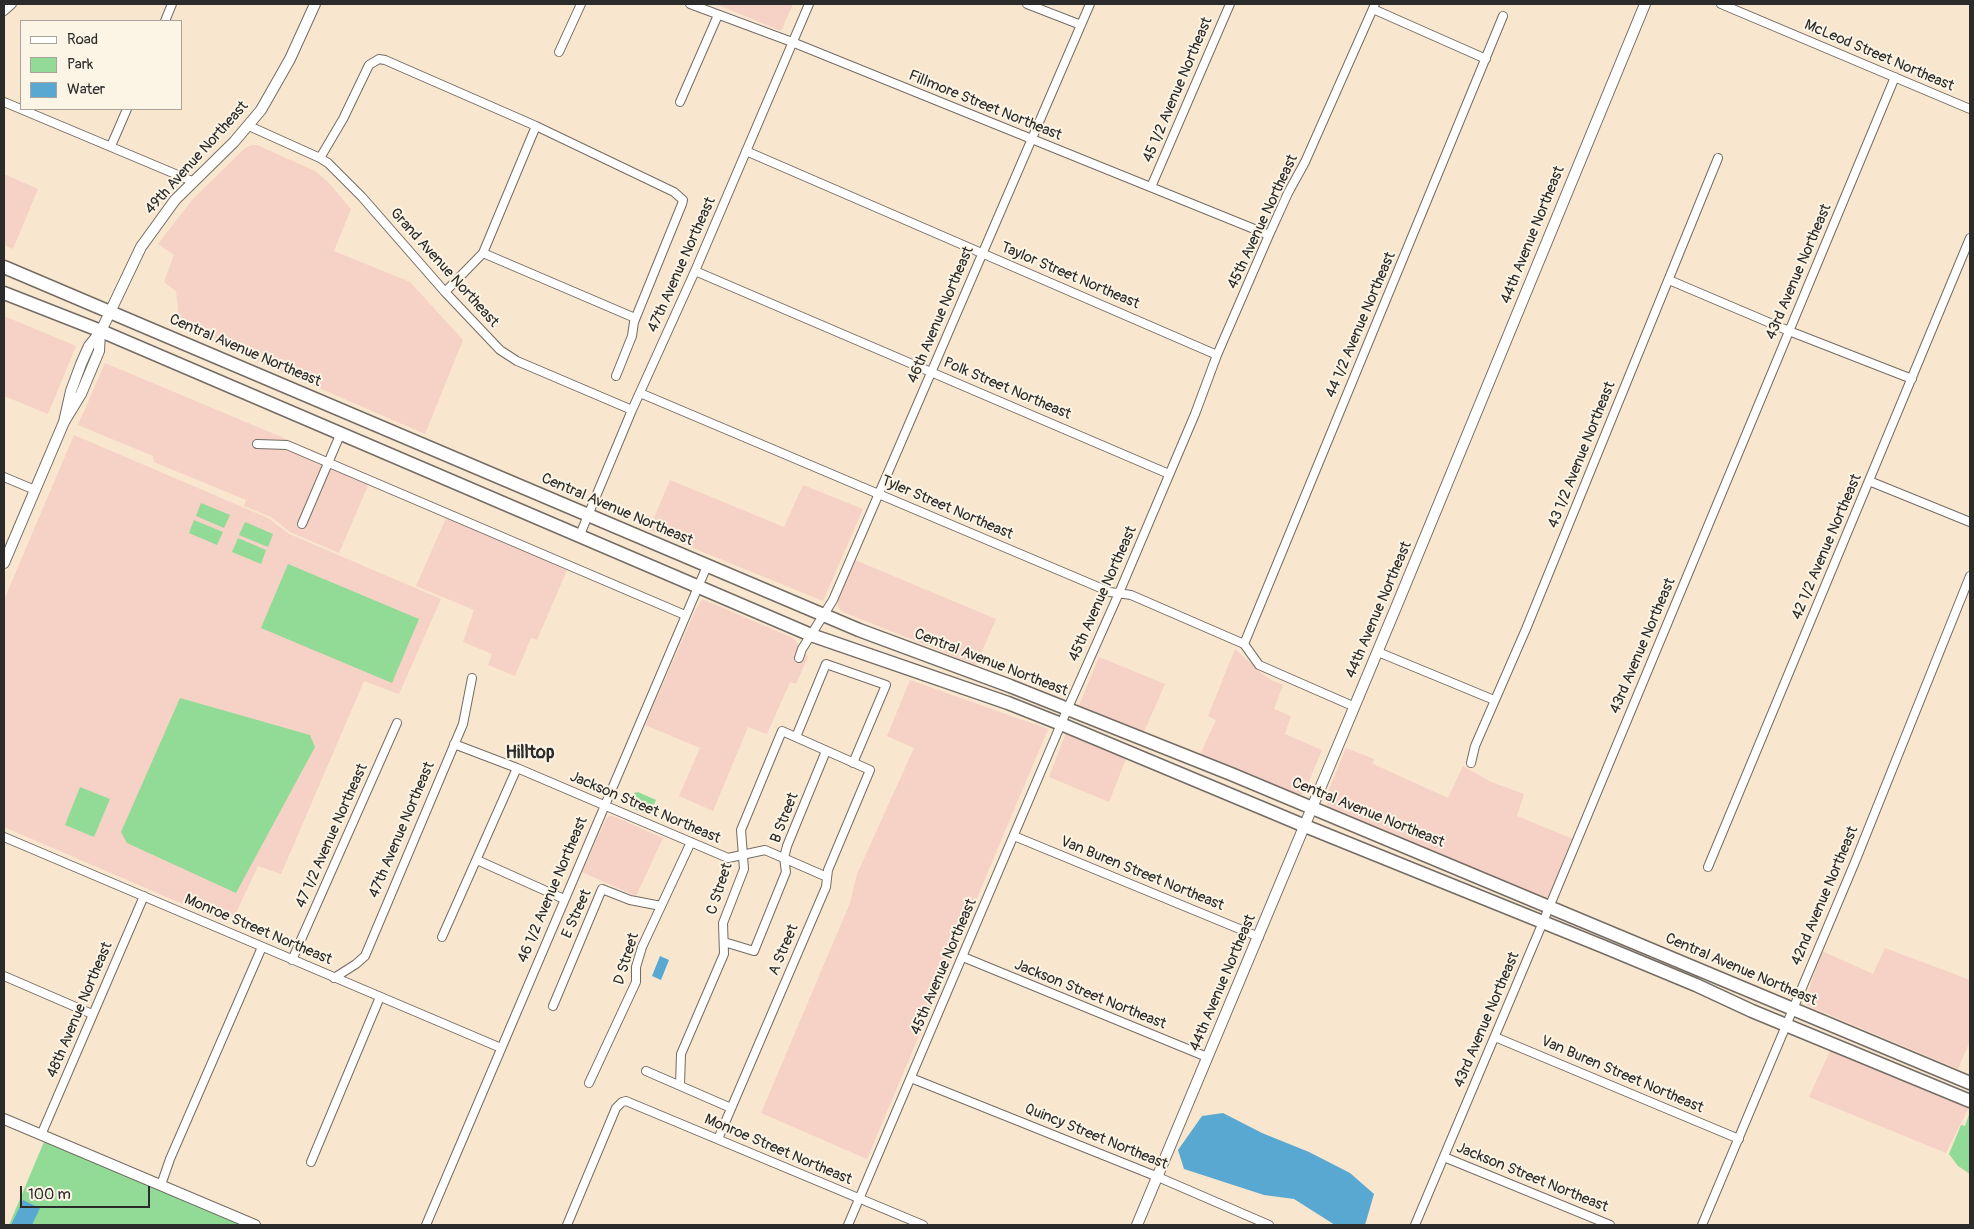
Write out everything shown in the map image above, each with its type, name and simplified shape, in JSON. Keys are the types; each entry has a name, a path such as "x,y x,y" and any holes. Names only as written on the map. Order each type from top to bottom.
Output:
{"main road":[{"name":"Central Avenue Northeast","path":"4,267 824,615 1313,808 1970,1083"},
{"name":"Central Avenue Northeast","path":"4,293 101,331 340,435 811,635 999,699 1696,985 1786,1026 1970,1101"}],"street":[{"path":"4,11 12,4"},
{"path":"165,20 172,4"},
{"name":"49th Avenue Northeast","path":"4,563 64,422 70,392 81,364 89,346 101,331 135,256 146,237 175,200 249,126 281,76 315,4"},
{"path":"559,52 581,4"},
{"name":"Fillmore Street Northeast","path":"690,4 792,42 1269,236"},
{"name":"47th Avenue Northeast","path":"579,537 632,410 695,271 809,4"},
{"path":"1027,4 1081,25"},
{"name":"46th Avenue Northeast","path":"799,658 833,600 1090,4"},
{"name":"45 1/2 Avenue Northeast","path":"1151,187 1230,4"},
{"name":"44th Avenue Northeast","path":"1137,1225 1378,652 1645,4"},
{"name":"McLeod Street Northeast","path":"1721,4 1970,109"},
{"path":"1374,6 1486,59"},
{"name":"45th Avenue Northeast","path":"848,1225 1195,414 1217,355 1288,193 1305,162 1374,6"},
{"path":"680,102 718,15"},
{"name":"44 1/2 Avenue Northeast","path":"1244,644 1503,16"},
{"path":"320,158 343,119 369,66 379,59 536,126 669,188 683,200 677,219 635,318 632,336 616,376"},
{"name":"43rd Avenue Northeast","path":"1415,1225 1549,908 1894,77"},
{"path":"4,102 20,109"},
{"path":"23,110 192,182"},
{"path":"111,146 127,110"},
{"name":"Grand Avenue Northeast","path":"249,126 328,163 362,197 445,292 500,350 517,361 632,410"},
{"path":"445,292 483,253 536,126"},
{"name":"Taylor Street Northeast","path":"746,150 1217,355"},
{"name":"43 1/2 Avenue Northeast","path":"1471,763 1475,746 1526,629 1718,158"},
{"name":"42 1/2 Avenue Northeast","path":"1708,867 1970,238"},
{"path":"483,253 635,318"},
{"name":"Polk Street Northeast","path":"695,271 1169,474"},
{"path":"1669,280 1789,331 1912,378"},
{"name":"Tyler Street Northeast","path":"640,393 1110,592 1131,595 1244,644"},
{"path":"302,524 340,435"},
{"path":"258,444 287,444 685,615"},
{"path":"4,477 35,490"},
{"path":"1869,481 1970,522"},
{"name":"46 1/2 Avenue Northeast","path":"426,1225 707,566"},
{"name":"42nd Avenue Northeast","path":"1702,1225 1855,862 1970,576"},
{"path":"1244,644 1259,665 1355,706"},
{"path":"1378,652 1494,700"},
{"path":"826,664 886,685 853,763 796,737 826,664"},
{"name":"47th Avenue Northeast","path":"334,978 356,964 364,956 463,724 472,678"},
{"name":"47 1/2 Avenue Northeast","path":"292,960 397,723"},
{"name":"C Street","path":"680,1086 681,1054 724,954 722,923 744,869 741,830 782,731 796,737"},
{"name":"Jackson Street Northeast","path":"454,744 517,768 728,858 765,850 827,877"},
{"name":"B Street","path":"724,942 754,951 786,872 784,858 787,846 826,751"},
{"name":"A Street","path":"718,1140 826,887 828,870 870,770 853,763"},
{"path":"442,937 517,768"},
{"name":"Van Buren Street Northeast","path":"1014,836 1259,937"},
{"name":"Monroe Street Northeast","path":"4,837 500,1048"},
{"name":"D Street","path":"589,1083 636,982 636,967 642,947 691,842"},
{"path":"477,860 564,899"},
{"name":"E Street","path":"553,1006 602,890 630,900 662,906"},
{"name":"48th Avenue Northeast","path":"41,1135 144,896"},
{"path":"161,1185 262,947"},
{"name":"Jackson Street Northeast","path":"963,958 1207,1057"},
{"path":"4,976 92,1014"},
{"path":"311,1162 380,997"},
{"name":"Van Buren Street Northeast","path":"1495,1037 1739,1139"},
{"path":"646,1071 731,1108"},
{"name":"Quincy Street Northeast","path":"911,1078 1158,1177 1270,1225"},
{"name":"Monroe Street Northeast","path":"567,1225 616,1108 622,1102 630,1102 859,1200 923,1225"},
{"path":"4,1119 255,1225"},
{"name":"Jackson Street Northeast","path":"1444,1157 1610,1225"}],"shaded area":[{"path":"716,4 793,4 781,31"},
{"path":"257,145 315,171 327,181 351,209 334,251 410,282 463,340 425,434 176,326 178,308 176,291 164,282 174,255 158,244 192,200 245,148"},
{"path":"4,174 38,189 13,249 4,245"},
{"path":"4,316 76,346 48,414 4,396"},
{"path":"105,363 322,454 369,483 339,553 290,532 271,517 244,506 246,500 154,462 153,456 78,425"},
{"path":"74,435 268,518 289,534 441,599 399,694 364,681 281,874 258,866 234,917 220,920 4,827 4,600"},
{"path":"670,480 784,527 803,485 863,509 823,601 649,530"},
{"path":"447,516 567,570 537,640 531,638 515,676 488,665 492,654 463,642 474,610 416,586"},
{"path":"855,560 996,619 976,665 843,612 838,607 838,601"},
{"path":"702,599 793,638 808,657 796,684 790,682 767,734 748,727 713,811 679,796 700,748 645,725 694,613"},
{"path":"1235,649 1271,680 1283,685 1274,709 1291,716 1285,734 1322,750 1304,793 1297,796 1199,757 1216,720 1208,716"},
{"path":"1099,657 1165,684 1143,734 1078,708"},
{"path":"910,680 1048,729 867,1159 761,1113 850,903 857,874 914,748 887,736"},
{"path":"1066,733 1126,759 1109,802 1049,777"},
{"path":"1346,748 1374,759 1373,764 1448,798 1463,766 1491,782 1524,794 1517,816 1573,839 1548,898 1541,899 1328,810 1326,797"},
{"path":"609,816 613,816 663,838 636,896 582,872"},
{"path":"1885,948 1970,980 1970,1041 1958,1069 1806,1005 1805,1001 1822,951 1873,974"},
{"path":"1831,1049 1969,1107 1946,1153 1809,1097"}],"green space":[{"path":"201,503 230,515 224,528 196,516"},
{"path":"194,520 223,532 217,545 189,533"},
{"path":"245,522 273,534 268,547 239,535"},
{"path":"238,538 266,550 261,564 232,552"},
{"path":"288,564 419,619 392,683 261,628"},
{"path":"180,698 310,735 315,747 236,893 127,843 121,832"},
{"path":"80,787 110,799 94,837 65,825"},
{"path":"638,792 656,800 649,815 631,808 629,805 634,793"},
{"path":"1970,1112 1970,1174 1958,1166 1949,1154 1961,1125 1965,1126"},
{"path":"46,1137 260,1225 9,1225"}],"water":[{"path":"660,956 669,960 661,980 652,976"},
{"path":"1223,1113 1350,1173 1374,1194 1365,1225 1335,1225 1294,1199 1264,1195 1184,1169 1178,1150 1202,1116"},
{"path":"23,1200 40,1208 32,1225 11,1225"}],"district":[{"name":"Hilltop","path":"530,753"}]}
